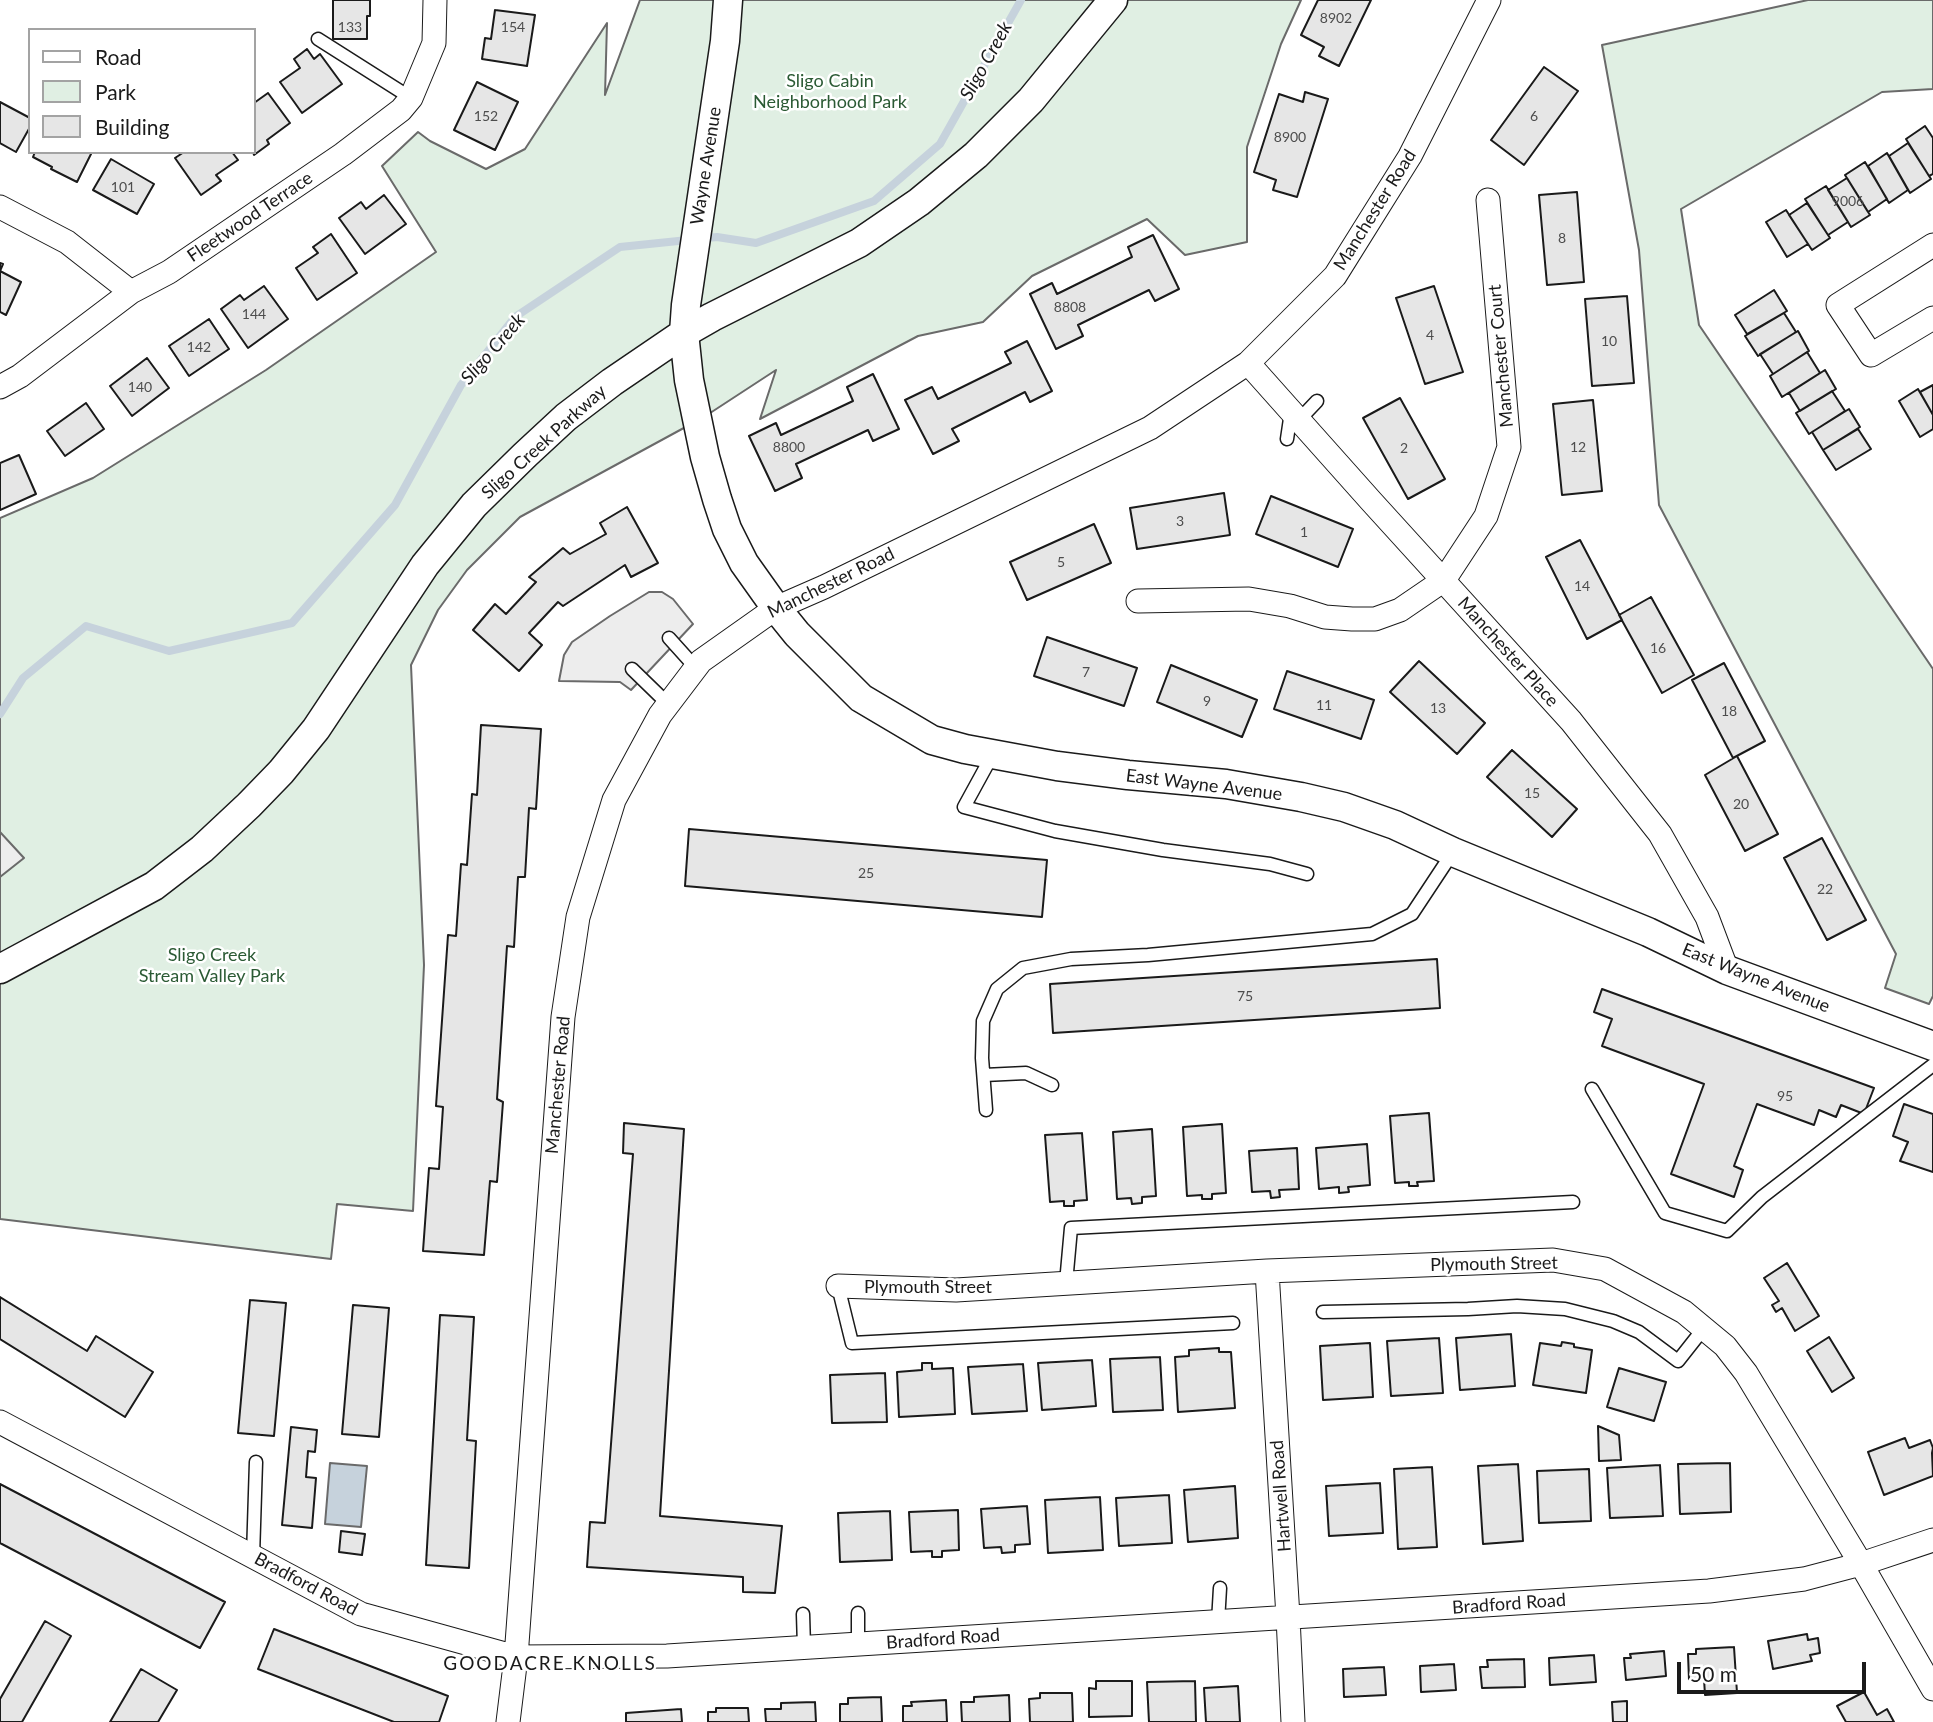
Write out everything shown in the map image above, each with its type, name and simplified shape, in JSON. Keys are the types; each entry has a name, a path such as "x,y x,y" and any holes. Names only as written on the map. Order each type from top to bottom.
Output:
{"street":[{"name":"Fleetwood Terrace","path":"0,387 20,376 131,292 169,272 344,154 401,110 411,98 435,43 435,0"},
{"name":"Wayne Avenue","path":"684,333 689,275 725,41 728,0"},
{"name":"Sligo Creek Parkway","path":"0,969 154,886 212,840 281,772 316,729 425,565 474,505 566,417 684,333 859,243 919,202 976,155 1031,100 1113,0"},
{"name":"Manchester Road","path":"508,1722 516,1657 563,1017 578,917 614,800 660,715 701,661 776,608 1150,428 1248,363 1335,276 1410,156 1489,0"},
{"name":"Manchester Court","path":"1444,580 1486,516 1509,447 1488,200"},
{"path":"0,207 67,242 131,292"},
{"path":"1933,245 1838,305 1871,355 1933,318"},
{"name":"East Wayne Avenue","path":"684,333 689,380 705,457 727,528 744,563 797,634 861,698 932,740 1056,766 1226,784 1344,807 1648,932 1727,970 1933,1046"},
{"name":"Manchester Place","path":"1248,363 1293,424 1444,580 1572,721 1660,834 1707,916 1727,970"},
{"path":"1138,601 1249,599 1290,606 1325,617 1375,619 1400,610 1444,580"},
{"name":"Plymouth Street","path":"838,1286 956,1290 1267,1271 1553,1260 1605,1269 1685,1312 1724,1346 1746,1373 1933,1689"},
{"name":"Hartwell Road","path":"1267,1271 1293,1722"},
{"name":"Bradford Road","path":"0,1422 361,1614 516,1657 667,1656 1709,1591 1804,1579 1861,1564 1933,1540"}],"lane":[{"path":"318,39 411,98"},
{"path":"1293,424 1317,401"},
{"path":"669,638 696,668"},
{"path":"632,669 668,704"},
{"path":"993,753 964,807 1055,831 1163,850 1270,864 1307,874"},
{"path":"986,1110 982,1058 984,1021 997,989 1023,968 1071,959 1148,955 1372,934 1412,914 1453,852"},
{"path":"1592,1089 1665,1213 1727,1231 1762,1197 1933,1065"},
{"path":"984,1075 1027,1073 1052,1085"},
{"path":"1066,1283 1071,1228 1573,1202"},
{"path":"838,1286 852,1343 1233,1323"},
{"path":"1323,1312 1517,1306 1565,1309 1613,1321 1639,1332 1678,1361 1704,1328"},
{"path":"253,1556 256,1462"},
{"path":"1218,1622 1220,1588"},
{"path":"858,1613 858,1644"},
{"path":"803,1614 804,1647"}],"green space":[{"name":"Sligo Creek Stream Valley Park","path":"640,0 1301,0 1281,44 1247,147 1247,242 1185,255 1147,219 1032,276 983,322 918,336 760,419 776,370 704,417 520,517 467,570 438,610 411,665 424,965 413,1211 337,1204 331,1259 0,1219 0,518 93,478 266,370 436,252 382,166 418,132 430,141 486,169 525,149 607,23 605,95"},
{"path":"1808,0 1933,0 1933,89 1882,92 1681,209 1699,325 1933,669 1933,996 1929,1004 1885,988 1896,954 1659,505 1639,250 1602,45"}],"shaded area":[{"path":"649,592 662,592 673,599 693,624 631,690 620,682 559,681 564,655 572,642"},
{"path":"0,832 24,858 0,877"},
{"path":"330,1463 367,1466 361,1527 325,1524"}],"building":[{"path":"333,0 370,0 367,39 333,39"},
{"path":"1318,0 1371,0 1339,66 1319,56 1324,47 1301,35"},
{"path":"495,10 535,15 527,66 482,59 485,38 491,39"},
{"path":"307,49 314,59 320,54 342,84 302,113 280,82 300,68 294,59"},
{"path":"1544,67 1578,91 1524,165 1491,140"},
{"path":"477,82 518,102 495,150 454,130"},
{"path":"1305,92 1328,99 1297,197 1273,190 1276,180 1254,172 1279,94 1303,102"},
{"path":"268,93 290,123 267,140 269,144 256,154 256,102"},
{"path":"0,102 28,117 28,131 16,152 0,143"},
{"path":"1925,126 1933,138 1933,174 1929,176 1906,139"},
{"path":"1908,143 1931,179 1910,193 1889,156"},
{"path":"1887,153 1908,190 1889,203 1868,166"},
{"path":"34,154 91,154 77,182 33,157"},
{"path":"181,154 234,154 238,160 216,175 221,181 201,195 175,158"},
{"path":"111,159 154,184 137,214 93,190"},
{"path":"1865,162 1887,199 1868,212 1845,175"},
{"path":"1847,178 1870,215 1851,227 1828,190"},
{"path":"1826,186 1848,222 1828,235 1805,199"},
{"path":"1577,192 1584,282 1547,285 1539,195"},
{"path":"384,195 406,224 365,254 339,218 361,202 366,209"},
{"path":"1807,203 1830,238 1812,250 1789,215"},
{"path":"1786,210 1808,244 1787,257 1766,222"},
{"path":"331,234 357,273 317,300 296,268 318,253 313,247"},
{"path":"1153,235 1179,289 1155,301 1149,290 1078,325 1083,336 1056,349 1030,294 1052,283 1057,294 1132,257 1128,247"},
{"path":"0,271 21,282 6,315 0,312"},
{"path":"264,286 288,319 248,348 221,309 240,295 244,300"},
{"path":"1434,286 1463,372 1425,384 1396,298"},
{"path":"1774,290 1787,311 1747,334 1735,315"},
{"path":"1627,296 1634,383 1592,386 1585,299"},
{"path":"1784,313 1796,332 1758,356 1745,336"},
{"path":"209,319 229,349 189,376 169,346"},
{"path":"1798,331 1809,351 1773,374 1760,354"},
{"path":"1027,341 1052,391 1030,402 1025,392 952,429 959,441 933,454 905,400 932,387 938,399 1011,363 1005,352"},
{"path":"1807,352 1820,373 1782,397 1770,376"},
{"path":"147,358 169,388 132,416 110,386"},
{"path":"1825,370 1836,389 1800,411 1789,393"},
{"path":"873,374 899,429 873,441 868,430 796,464 802,478 775,491 749,436 776,423 781,435 853,401 847,387"},
{"path":"1933,385 1933,415 1920,392"},
{"path":"1918,389 1933,415 1933,429 1920,437 1899,401"},
{"path":"1832,391 1845,411 1809,434 1796,413"},
{"path":"1400,398 1445,479 1408,499 1363,418"},
{"path":"1593,400 1602,491 1562,495 1553,404"},
{"path":"86,403 104,429 65,456 47,431"},
{"path":"1849,409 1860,427 1823,450 1812,432"},
{"path":"1858,429 1871,449 1836,470 1823,450"},
{"path":"19,455 36,494 0,510 0,463"},
{"path":"1224,493 1230,535 1137,549 1130,508"},
{"path":"1271,496 1353,529 1338,567 1256,534"},
{"path":"627,507 658,563 631,577 625,565 563,606 558,602 529,633 542,645 519,671 473,630 495,604 506,614 536,582 529,577 563,548 570,554 606,534 600,523"},
{"path":"1094,524 1111,563 1027,600 1010,562"},
{"path":"1580,540 1622,620 1587,639 1546,557"},
{"path":"1651,597 1694,675 1662,693 1619,615"},
{"path":"1047,637 1137,668 1124,706 1034,676"},
{"path":"1419,661 1485,723 1457,754 1390,692"},
{"path":"1724,663 1765,741 1733,758 1692,680"},
{"path":"1171,665 1257,700 1242,737 1157,702"},
{"path":"1287,671 1374,700 1361,739 1274,709"},
{"path":"481,725 541,729 536,809 529,808 525,877 518,877 514,947 507,946 497,1099 503,1102 497,1182 490,1181 484,1255 423,1251 429,1168 439,1169 443,1107 436,1106 448,935 456,936 461,864 467,865 472,794 477,795"},
{"path":"1512,750 1577,809 1552,837 1487,777"},
{"path":"1737,756 1778,834 1745,851 1705,775"},
{"path":"689,829 1047,860 1042,917 685,886"},
{"path":"1822,838 1866,920 1827,940 1784,858"},
{"path":"1437,959 1440,1008 1053,1033 1050,984"},
{"path":"1602,989 1874,1088 1864,1114 1841,1105 1836,1117 1819,1110 1814,1125 1757,1104 1734,1166 1743,1170 1734,1197 1671,1174 1704,1084 1602,1046 1612,1019 1594,1012"},
{"path":"1904,1104 1933,1114 1933,1172 1900,1161 1908,1142 1893,1136"},
{"path":"1429,1113 1434,1181 1417,1182 1418,1186 1409,1186 1409,1182 1395,1183 1390,1116"},
{"path":"624,1123 684,1129 660,1516 782,1526 775,1593 743,1592 743,1577 587,1567 590,1522 605,1523 633,1154 623,1153"},
{"path":"1222,1124 1226,1193 1212,1194 1212,1199 1202,1199 1202,1195 1187,1196 1183,1127"},
{"path":"1152,1129 1156,1196 1142,1197 1142,1203 1132,1204 1131,1198 1117,1199 1113,1132"},
{"path":"1082,1133 1087,1200 1074,1201 1074,1206 1064,1206 1064,1201 1050,1202 1045,1135"},
{"path":"1367,1144 1370,1185 1348,1187 1349,1192 1339,1193 1339,1187 1319,1189 1316,1148"},
{"path":"1297,1148 1299,1189 1279,1190 1280,1197 1271,1198 1270,1191 1252,1192 1249,1151"},
{"path":"1787,1263 1819,1316 1795,1331 1782,1308 1776,1312 1772,1305 1779,1301 1764,1278"},
{"path":"0,1297 87,1351 96,1336 153,1372 125,1417 0,1339"},
{"path":"250,1300 286,1303 274,1436 238,1433"},
{"path":"353,1305 389,1308 379,1437 342,1434"},
{"path":"440,1315 474,1317 467,1440 476,1441 469,1568 426,1565"},
{"path":"1511,1334 1515,1386 1460,1390 1456,1338"},
{"path":"1829,1337 1854,1378 1832,1392 1807,1351"},
{"path":"1439,1338 1443,1393 1391,1396 1387,1341"},
{"path":"1562,1342 1592,1350 1586,1393 1533,1385 1540,1343 1561,1346"},
{"path":"1370,1343 1373,1397 1323,1400 1320,1346"},
{"path":"1219,1348 1219,1352 1231,1352 1235,1408 1178,1412 1175,1357 1189,1356 1189,1350"},
{"path":"1160,1357 1163,1410 1113,1412 1110,1359"},
{"path":"1092,1360 1096,1406 1042,1410 1038,1363"},
{"path":"922,1363 932,1363 932,1369 953,1368 955,1414 899,1417 897,1372 922,1370"},
{"path":"1023,1364 1027,1411 972,1414 968,1367"},
{"path":"1619,1368 1666,1382 1654,1421 1607,1407"},
{"path":"885,1373 887,1422 832,1423 830,1375"},
{"path":"1598,1426 1619,1435 1621,1460 1599,1461"},
{"path":"291,1427 317,1430 315,1452 308,1451 306,1477 316,1478 312,1528 282,1525"},
{"path":"1905,1438 1909,1448 1930,1440 1933,1448 1933,1476 1884,1495 1868,1452"},
{"path":"1730,1463 1731,1512 1680,1514 1678,1464"},
{"path":"1518,1464 1523,1541 1483,1544 1478,1466"},
{"path":"1660,1465 1663,1516 1610,1518 1607,1468"},
{"path":"1432,1467 1437,1547 1398,1549 1394,1469"},
{"path":"1589,1469 1591,1521 1539,1523 1537,1471"},
{"path":"1380,1483 1383,1533 1329,1536 1326,1486"},
{"path":"0,1484 225,1602 200,1648 0,1543"},
{"path":"1235,1486 1238,1538 1188,1542 1184,1490"},
{"path":"1169,1495 1172,1543 1119,1546 1116,1498"},
{"path":"1100,1497 1103,1550 1048,1553 1045,1500"},
{"path":"1027,1506 1030,1544 1015,1545 1015,1552 1002,1553 1001,1547 984,1548 981,1509"},
{"path":"958,1510 959,1550 942,1551 942,1557 932,1557 932,1551 911,1552 909,1512"},
{"path":"890,1511 892,1560 840,1562 838,1513"},
{"path":"341,1531 365,1534 362,1555 339,1552"},
{"path":"45,1621 71,1636 22,1722 0,1722 0,1699"},
{"path":"274,1629 448,1696 439,1722 394,1722 258,1669"},
{"path":"1807,1634 1808,1640 1818,1638 1820,1653 1810,1655 1812,1661 1773,1669 1768,1641"},
{"path":"1734,1647 1737,1693 1705,1695 1704,1679 1689,1680 1688,1654 1696,1654 1696,1649"},
{"path":"1664,1651 1666,1676 1626,1680 1624,1658 1631,1658 1630,1654"},
{"path":"1594,1655 1596,1682 1550,1685 1549,1658"},
{"path":"1524,1659 1525,1687 1482,1688 1480,1667 1488,1667 1487,1660"},
{"path":"1454,1664 1456,1690 1421,1692 1420,1666"},
{"path":"1384,1667 1386,1695 1344,1697 1343,1669"},
{"path":"141,1669 177,1690 158,1722 110,1722"},
{"path":"1096,1681 1132,1681 1132,1716 1089,1717 1089,1688 1096,1689"},
{"path":"1195,1681 1196,1722 1149,1722 1147,1682"},
{"path":"1238,1686 1240,1722 1206,1722 1204,1688"},
{"path":"1864,1692 1877,1715 1887,1709 1894,1722 1846,1722 1837,1706"},
{"path":"1040,1693 1072,1693 1073,1722 1030,1722 1029,1699 1040,1698"},
{"path":"1009,1695 1010,1722 962,1722 961,1702 974,1702 974,1697"},
{"path":"881,1697 882,1722 840,1722 840,1704 848,1704 848,1698"},
{"path":"946,1700 947,1722 903,1722 903,1706 912,1706 911,1702"},
{"path":"1627,1701 1627,1722 1613,1722 1612,1702"},
{"path":"815,1702 816,1722 766,1722 765,1709 781,1709 781,1703"},
{"path":"716,1708 748,1708 749,1722 708,1722 708,1712 716,1712"},
{"path":"681,1709 682,1722 626,1722 626,1713"}],"waterway":[{"name":"Sligo Creek","path":"0,714 23,678 86,626 169,651 292,623 395,505 461,385 515,317 620,247 717,237 756,243 874,201 940,144 1021,0"}],"district":[{"name":"GOODACRE KNOLLS","path":"550,1664"}],"park label":[{"name":"Sligo Cabin Neighborhood Park","path":"830,91"}]}
